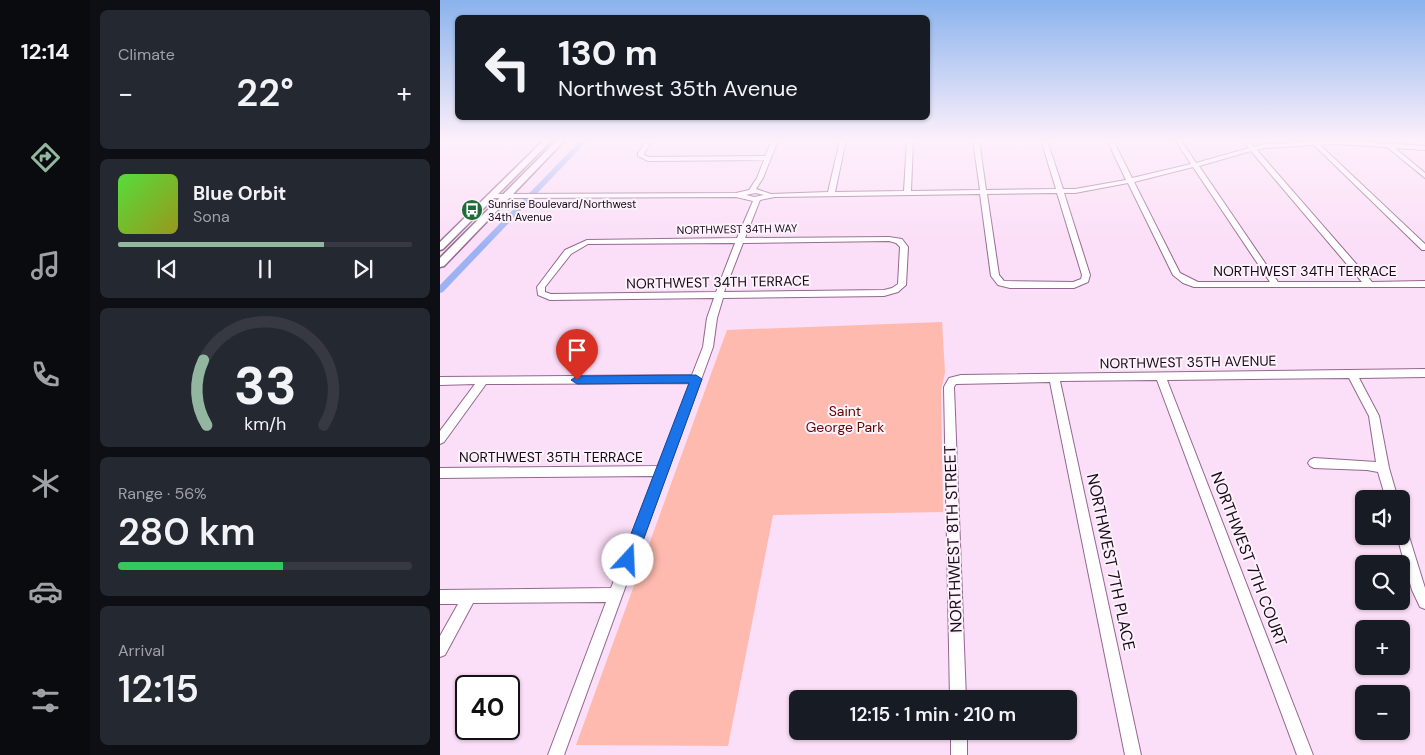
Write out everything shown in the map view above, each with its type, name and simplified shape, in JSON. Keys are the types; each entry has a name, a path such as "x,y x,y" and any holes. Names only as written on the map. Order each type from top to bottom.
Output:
{"main road":[{"path":"440,247 513,175"},
{"path":"440,264 527,175"}],"street":[{"path":"831,194 835,175"},
{"path":"908,193 909,175"},
{"path":"981,175 995,276 1001,283 1010,285 1074,285 1085,280 1086,275 1055,175"},
{"path":"1128,175 1131,182"},
{"path":"492,196 1060,192 1131,182 1156,175"},
{"path":"1202,175 1276,285"},
{"path":"1275,175 1370,284"},
{"path":"1349,175 1425,248"},
{"path":"556,755 708,347 712,318 719,296 752,210 760,195 760,178"},
{"path":"752,210 750,195 760,178"},
{"name":"NORTHWEST 34TH TERRACE","path":"1131,182 1177,275 1196,285 1425,284"},
{"name":"NORTHWEST 34TH WAY","path":"541,293 542,287 568,252 576,246 587,242 740,240 889,239 899,241 904,247 902,285 895,290"},
{"name":"NORTHWEST 34TH TERRACE","path":"541,293 550,297 719,296 884,293 895,290"},
{"name":"NORTHWEST 35TH AVENUE","path":"953,381 961,379 1054,377 1425,373"},
{"path":"1352,374 1374,416 1383,468 1389,490"},
{"name":"NORTHWEST 7TH COURT","path":"1160,376 1306,755"},
{"name":"NORTHWEST 7TH PLACE","path":"1054,377 1133,755"},
{"path":"440,381 696,379"},
{"path":"440,440 483,381"},
{"name":"NORTHWEST 8TH STREET","path":"953,381 949,387 958,690"},
{"path":"1314,463 1368,465 1383,468"},
{"name":"NORTHWEST 35TH TERRACE","path":"440,473 662,471"},
{"path":"1406,545 1419,590 1425,602"},
{"path":"440,597 615,595"},
{"path":"440,650 469,597"},
{"path":"959,740 959,755"}],"green space":[{"name":"Saint George Park","path":"942,322 945,373 941,390 943,512 773,515 728,746 576,745 727,330"}],"waterway":[{"path":"440,290 551,175"}],"place":[{"name":"Sunrise Boulevard/Northwest 34th Avenue","path":"472,210"}],"route":[{"path":"577,380 696,379 628,560"}]}
